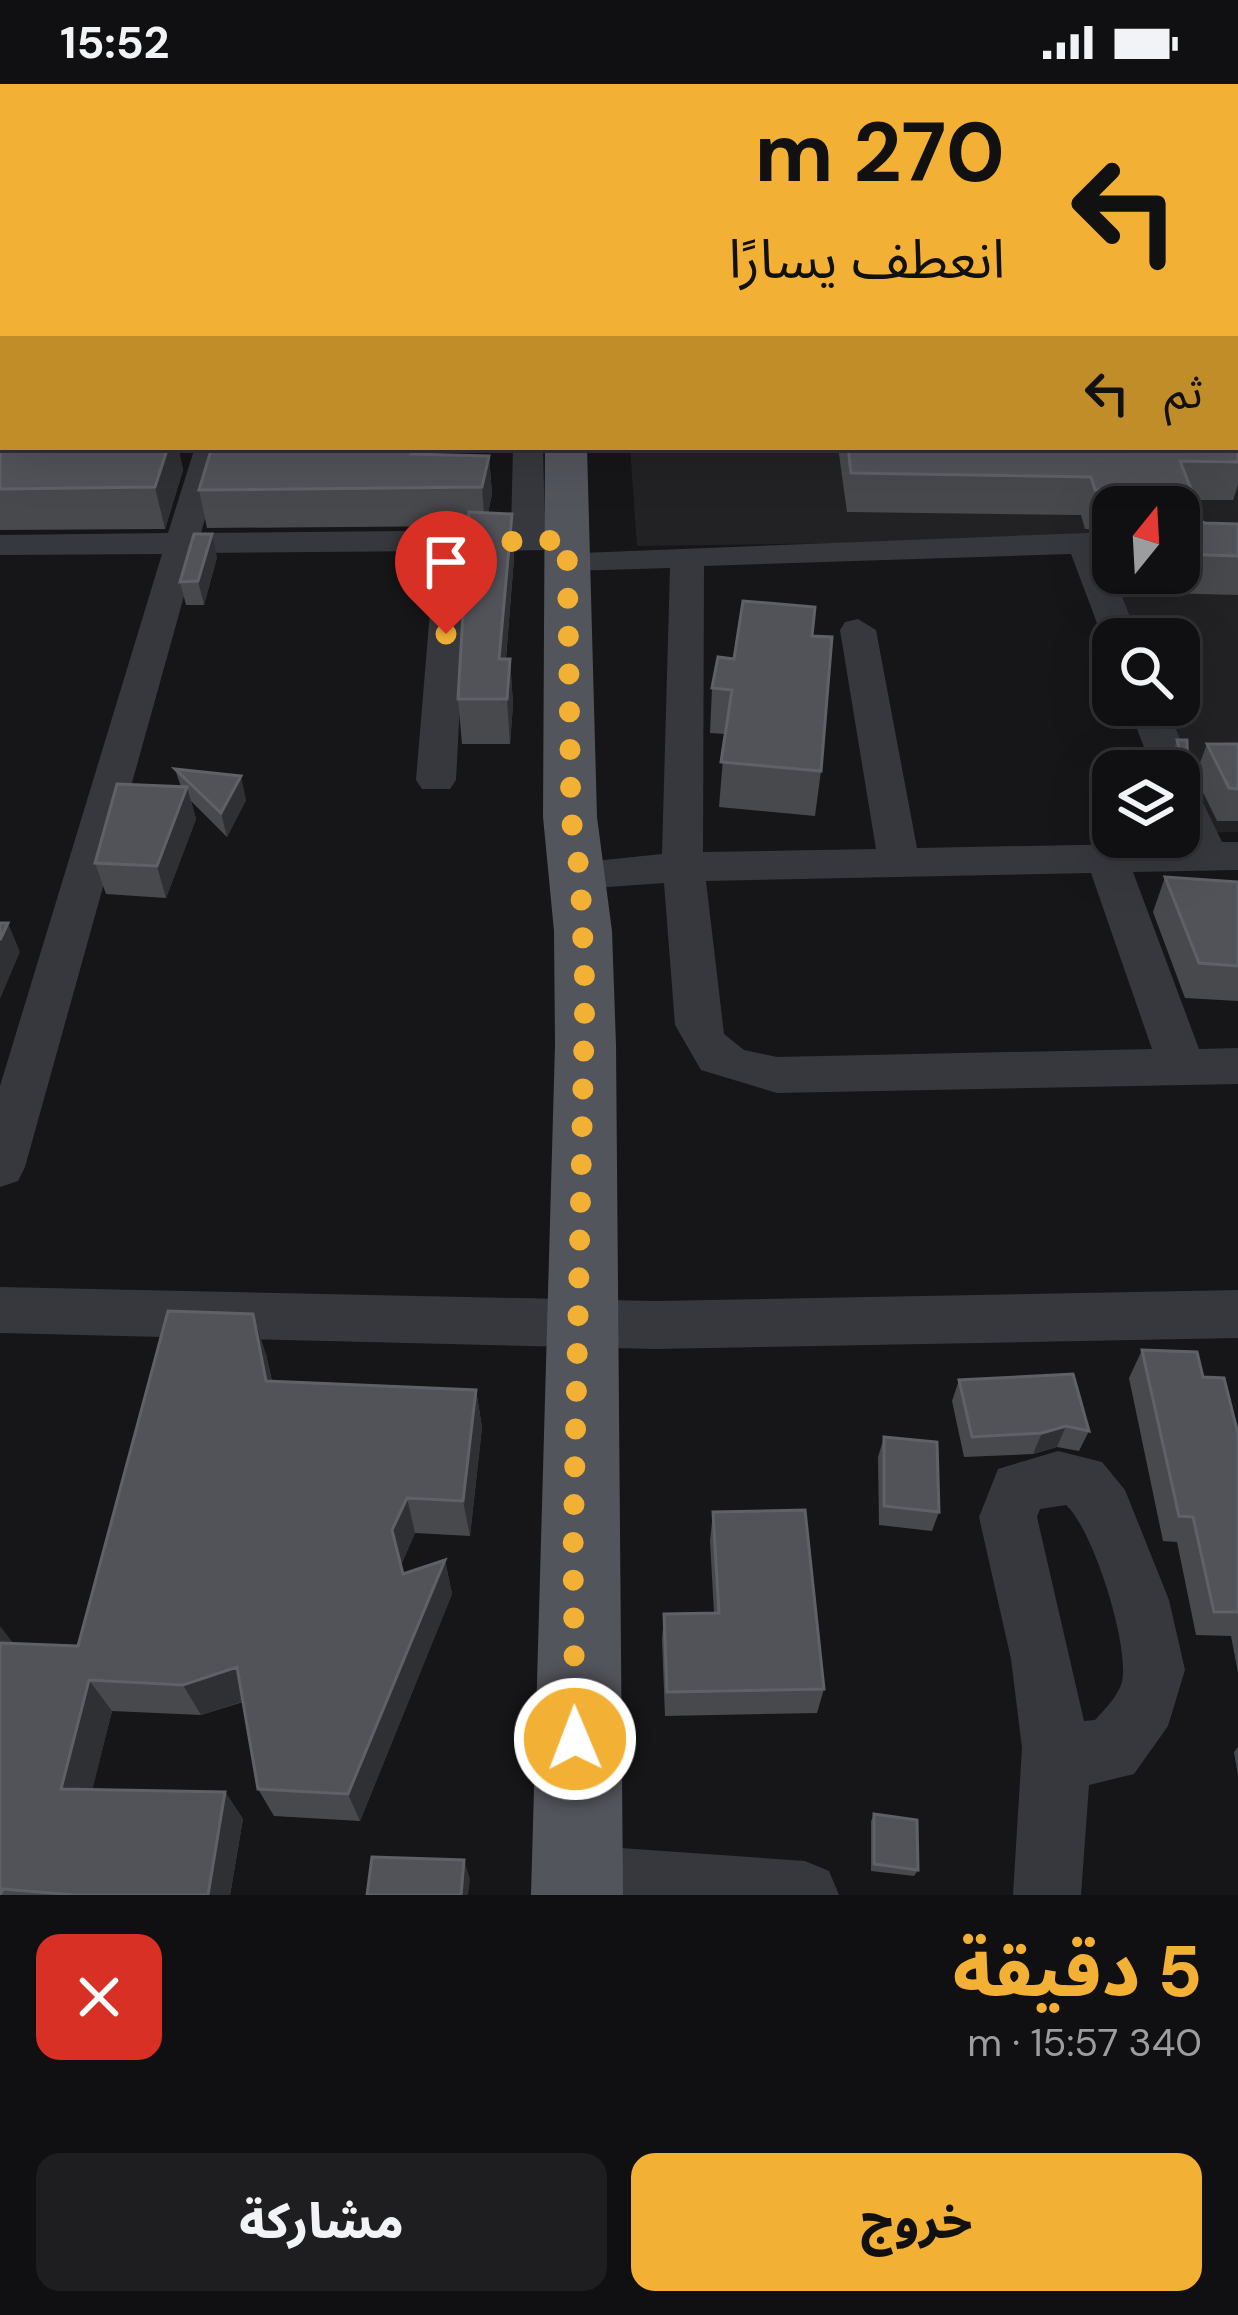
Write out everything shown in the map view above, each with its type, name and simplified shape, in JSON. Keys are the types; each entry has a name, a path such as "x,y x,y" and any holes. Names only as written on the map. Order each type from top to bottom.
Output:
{"main road":[{"path":"566,450 554,548 585,990 573,1551 577,1887"}],"street":[{"path":"0,1167 12,1079 209,450"},
{"path":"530,450 554,548"},
{"path":"0,544 452,543 687,556 1092,542"},
{"path":"436,780 452,543"},
{"path":"687,556 680,703 681,867 702,1042 736,1068 797,1075 1238,1066"},
{"path":"858,630 899,862"},
{"path":"1200,820 1222,856"},
{"path":"580,874 681,867 1092,857"},
{"path":"1107,858 1182,1067"},
{"path":"0,1310 656,1325 1238,1314"},
{"path":"1047,1895 1059,1824 1056,1756"},
{"path":"577,1887 806,1895"}],"shaded area":[{"path":"630,450 1238,450 1238,537 1200,538 1200,486 1092,486 1092,539 637,546"},
{"path":"1238,563 1238,832 1200,833 1200,750 1165,750 1148,726 1200,726 1200,618 1102,618 1093,594 1200,594 1200,569"},
{"path":"1082,564 1092,564 1092,591"}],"building":[{"path":"0,450 167,450 155,487 0,489"},
{"path":"211,450 412,450 411,454 489,456 482,487 199,490"},
{"path":"848,450 1238,450 1238,462 1180,461 1190,486 1094,486 1091,477 851,473"},
{"path":"469,512 512,514 499,659 510,659 507,699 458,699"},
{"path":"1200,521 1238,524 1238,556 1200,555"},
{"path":"194,534 212,534 198,581 180,582"},
{"path":"743,601 815,607 812,636 832,637 821,771 721,762 732,690 712,688 718,657 734,659"},
{"path":"1207,744 1238,744 1238,789 1229,788"},
{"path":"175,769 241,776 221,813"},
{"path":"117,784 187,787 157,866 95,863"},
{"path":"1165,877 1238,882 1238,966 1199,963"},
{"path":"168,1311 253,1314 266,1381 476,1390 463,1501 407,1498 392,1530 403,1574 445,1560 348,1794 258,1789 237,1667 183,1685 89,1680 61,1789 225,1792 208,1895 75,1895 3,1889 0,1895 0,1643 78,1646"},
{"path":"1142,1350 1197,1352 1203,1377 1224,1378 1238,1434 1238,1612 1214,1612 1193,1517 1179,1516"},
{"path":"1073,1374 1089,1431 1066,1426 1042,1433 972,1437 959,1380"},
{"path":"884,1437 937,1442 939,1512 884,1506"},
{"path":"805,1510 824,1689 667,1692 664,1614 719,1613 713,1512"},
{"path":"874,1814 917,1820 918,1870 874,1864"},
{"path":"372,1857 464,1860 461,1895 367,1895"}],"route":[{"path":"446,634 452,543 567,540 571,818 580,874 585,990 573,1551 575,1739"}]}
